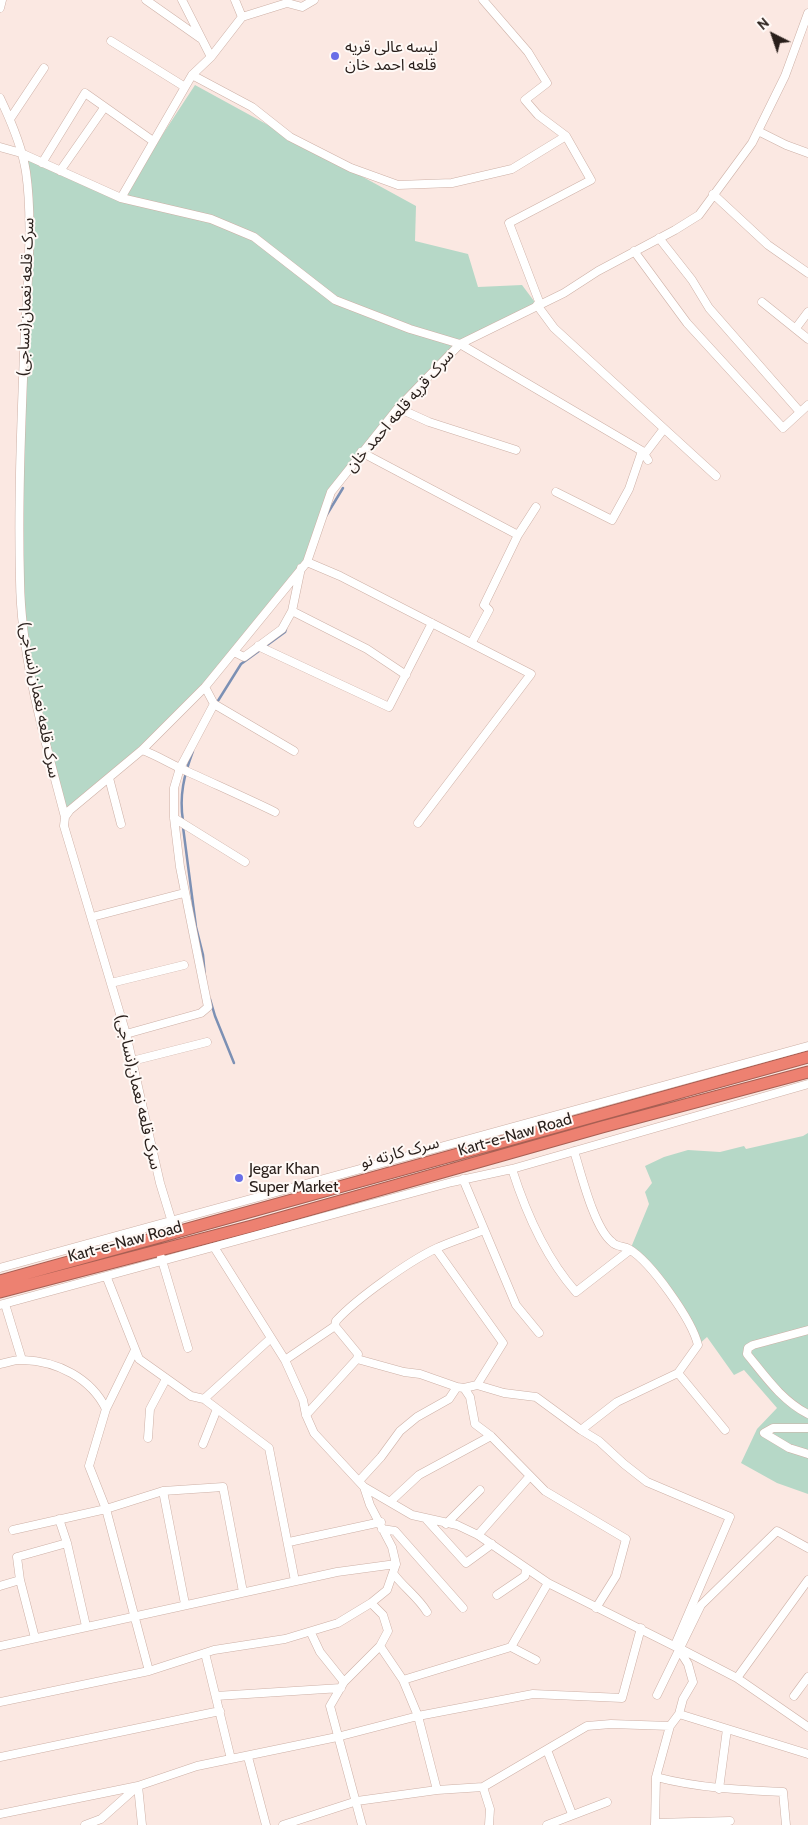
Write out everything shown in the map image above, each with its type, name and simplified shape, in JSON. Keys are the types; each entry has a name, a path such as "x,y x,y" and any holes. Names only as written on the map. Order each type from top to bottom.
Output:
{"highway":[{"name":"سرک کارته نو","path":"0,1281 173,1227 218,1221 808,1057"},
{"name":"Kart-e-Naw Road","path":"0,1292 221,1234 305,1217 602,1127 808,1072"},
{"path":"218,1221 221,1234"}],"street":[{"path":"0,8 2,0"},
{"path":"146,0 200,38"},
{"path":"182,0 211,57"},
{"path":"234,0 242,17"},
{"path":"483,0 528,52 547,83 525,100 538,115 566,136 591,180 509,223 538,305 554,328 663,430 716,476"},
{"path":"121,198 192,75 211,57 242,17 287,1 302,7 312,1"},
{"name":"سرک قریه قلعه احمد خان","path":"65,817 70,810 142,750 205,687 304,564 331,492 398,408 460,344 564,293 634,250 699,215 735,167 758,131 785,76 808,13"},
{"path":"112,41 185,87"},
{"path":"10,119 44,68"},
{"path":"192,75 252,107 290,137 351,168 398,185 452,183 512,169 566,136"},
{"path":"42,163 85,93 154,141"},
{"path":"0,98 10,119 21,153"},
{"path":"60,171 104,108"},
{"path":"758,131 786,145 808,153"},
{"path":"0,146 21,153 121,198 211,219 254,237 335,300 410,329 460,344 645,455"},
{"name":"سرک قلعه نعمان(نساجی)","path":"21,153 29,200 21,432 20,581 24,633 42,724 65,817 64,826 70,850 92,917 126,1034 160,1184 173,1227"},
{"path":"713,194 768,245 808,273"},
{"path":"658,238 692,280 709,308 800,412"},
{"path":"634,250 687,323 783,428 808,405"},
{"path":"762,302 808,339"},
{"path":"796,328 808,312"},
{"path":"398,408 429,422 516,450"},
{"path":"556,492 612,520 645,455 663,430"},
{"path":"361,452 518,535"},
{"path":"472,642 489,610 484,605 518,535 536,507"},
{"path":"234,652 244,657 282,629 292,611 304,564 340,576 472,642 531,674 418,822"},
{"path":"292,611 367,649 406,675"},
{"path":"258,646 389,708 432,623"},
{"path":"205,687 214,704 294,751"},
{"path":"126,1034 201,1013 208,1007 184,893 174,818 174,788 180,768 214,704"},
{"path":"142,750 160,756 180,768 275,812"},
{"path":"109,778 122,824"},
{"path":"174,818 245,862"},
{"path":"92,917 184,893"},
{"path":"111,983 184,965"},
{"path":"132,1061 207,1042"},
{"path":"0,1268 173,1227 808,1046"},
{"path":"22,1360 2,1304 107,1278 214,1247 305,1217 512,1168 808,1084"},
{"path":"574,1151 592,1208 605,1232 612,1242 630,1250 664,1284 695,1334 698,1344 678,1373 617,1402 581,1430"},
{"path":"512,1168 522,1201 536,1231 560,1274 576,1292 630,1250"},
{"path":"463,1179 516,1305 539,1333"},
{"path":"306,1415 357,1359 358,1354 336,1326 336,1321 346,1310 436,1249 484,1230"},
{"path":"214,1247 270,1339 285,1360 303,1400 306,1415 314,1433 324,1446 362,1484 412,1515 457,1526 478,1535 548,1583 596,1608 641,1628 736,1678 808,1727"},
{"path":"436,1249 503,1343 477,1385"},
{"path":"159,1250 188,1348"},
{"path":"107,1278 139,1359 191,1396 204,1399 269,1448 289,1542 295,1581"},
{"path":"285,1360 336,1326"},
{"path":"808,1330 753,1344 748,1348 747,1354 794,1407 808,1414"},
{"path":"204,1399 270,1339"},
{"path":"135,1350 106,1409 89,1466 106,1509 137,1616 149,1671"},
{"path":"357,1359 404,1372 420,1374 461,1388 470,1397 475,1424 491,1436 545,1491 626,1539 616,1576 596,1608"},
{"path":"0,1364 22,1360 50,1364 68,1370 99,1395 106,1409"},
{"path":"678,1373 725,1430"},
{"path":"148,1438 150,1409 166,1379"},
{"path":"362,1484 400,1431 417,1417 449,1399 461,1388 477,1385 504,1393 536,1396 581,1430 600,1441 624,1464 647,1482 730,1517 678,1647 656,1695"},
{"path":"203,1444 217,1409"},
{"path":"808,1428 773,1428 765,1430 764,1433 789,1448 808,1454"},
{"path":"391,1501 419,1475 491,1436"},
{"path":"478,1535 530,1476"},
{"path":"0,1702 149,1671 205,1653 311,1633 338,1623 371,1603 387,1590 396,1564 392,1547 370,1505 362,1484"},
{"path":"13,1530 106,1509 163,1492 223,1487 244,1592"},
{"path":"446,1524 480,1490"},
{"path":"163,1492 185,1604"},
{"path":"59,1519 67,1543 86,1626"},
{"path":"426,1519 466,1563 492,1544"},
{"path":"289,1542 381,1525 395,1531 463,1608"},
{"path":"678,1647 701,1605 777,1531 808,1548"},
{"path":"35,1638 20,1580 17,1557 67,1543"},
{"path":"0,1646 337,1572 396,1564"},
{"path":"497,1594 525,1576 526,1569"},
{"path":"393,1572 403,1587 423,1605 427,1612"},
{"path":"0,1586 20,1580"},
{"path":"736,1678 808,1580"},
{"path":"403,1680 511,1647 548,1583"},
{"path":"362,1825 330,1706 342,1685 380,1646 388,1631 382,1615 371,1603"},
{"path":"0,1814 138,1786 197,1766 338,1737 418,1716 533,1694 622,1698 641,1628"},
{"path":"311,1633 320,1652 342,1685"},
{"path":"380,1646 403,1680 418,1716 437,1790"},
{"path":"511,1647 536,1660"},
{"path":"678,1647 688,1664 693,1682 683,1699 679,1714 670,1726 656,1777 655,1824 730,1821"},
{"path":"205,1653 231,1759"},
{"path":"794,1696 808,1677"},
{"path":"216,1696 342,1685"},
{"path":"0,1757 220,1711"},
{"path":"679,1714 808,1754"},
{"path":"283,1825 357,1801 437,1790 483,1787 587,1726 610,1724 670,1726"},
{"path":"719,1789 727,1729"},
{"path":"547,1750 572,1814"},
{"path":"248,1757 266,1825"},
{"path":"656,1777 682,1784 719,1789 783,1792 786,1825"},
{"path":"85,1825 101,1819 138,1786"},
{"path":"138,1786 142,1825"},
{"path":"483,1787 490,1809 489,1825"},
{"path":"547,1825 607,1802"}],"green space":[{"path":"195,85 416,206 415,241 468,254 478,287 522,285 537,305 460,344 429,375 331,492 307,562 205,687 65,817 23,633 20,581 29,200 21,153 121,198"},
{"path":"808,1133 808,1494 777,1483 741,1463 757,1429 777,1408 744,1370 734,1375 707,1337 698,1345 664,1284 630,1250 649,1204 645,1192 652,1183 645,1166 664,1157 688,1150 720,1152 744,1146 746,1149 803,1136"}],"waterway":[{"path":"326,516 343,488"},
{"path":"216,704 241,664 285,632 286,629"},
{"path":"183,821 183,786 193,751"},
{"path":"183,827 196,927 203,955 205,977"},
{"path":"210,999 234,1063"}],"place":[{"name":"لیسه عالی قریه قلعه احمد خان","path":"335,56"},
{"name":"Jegar Khan Super Market","path":"239,1178"}]}
